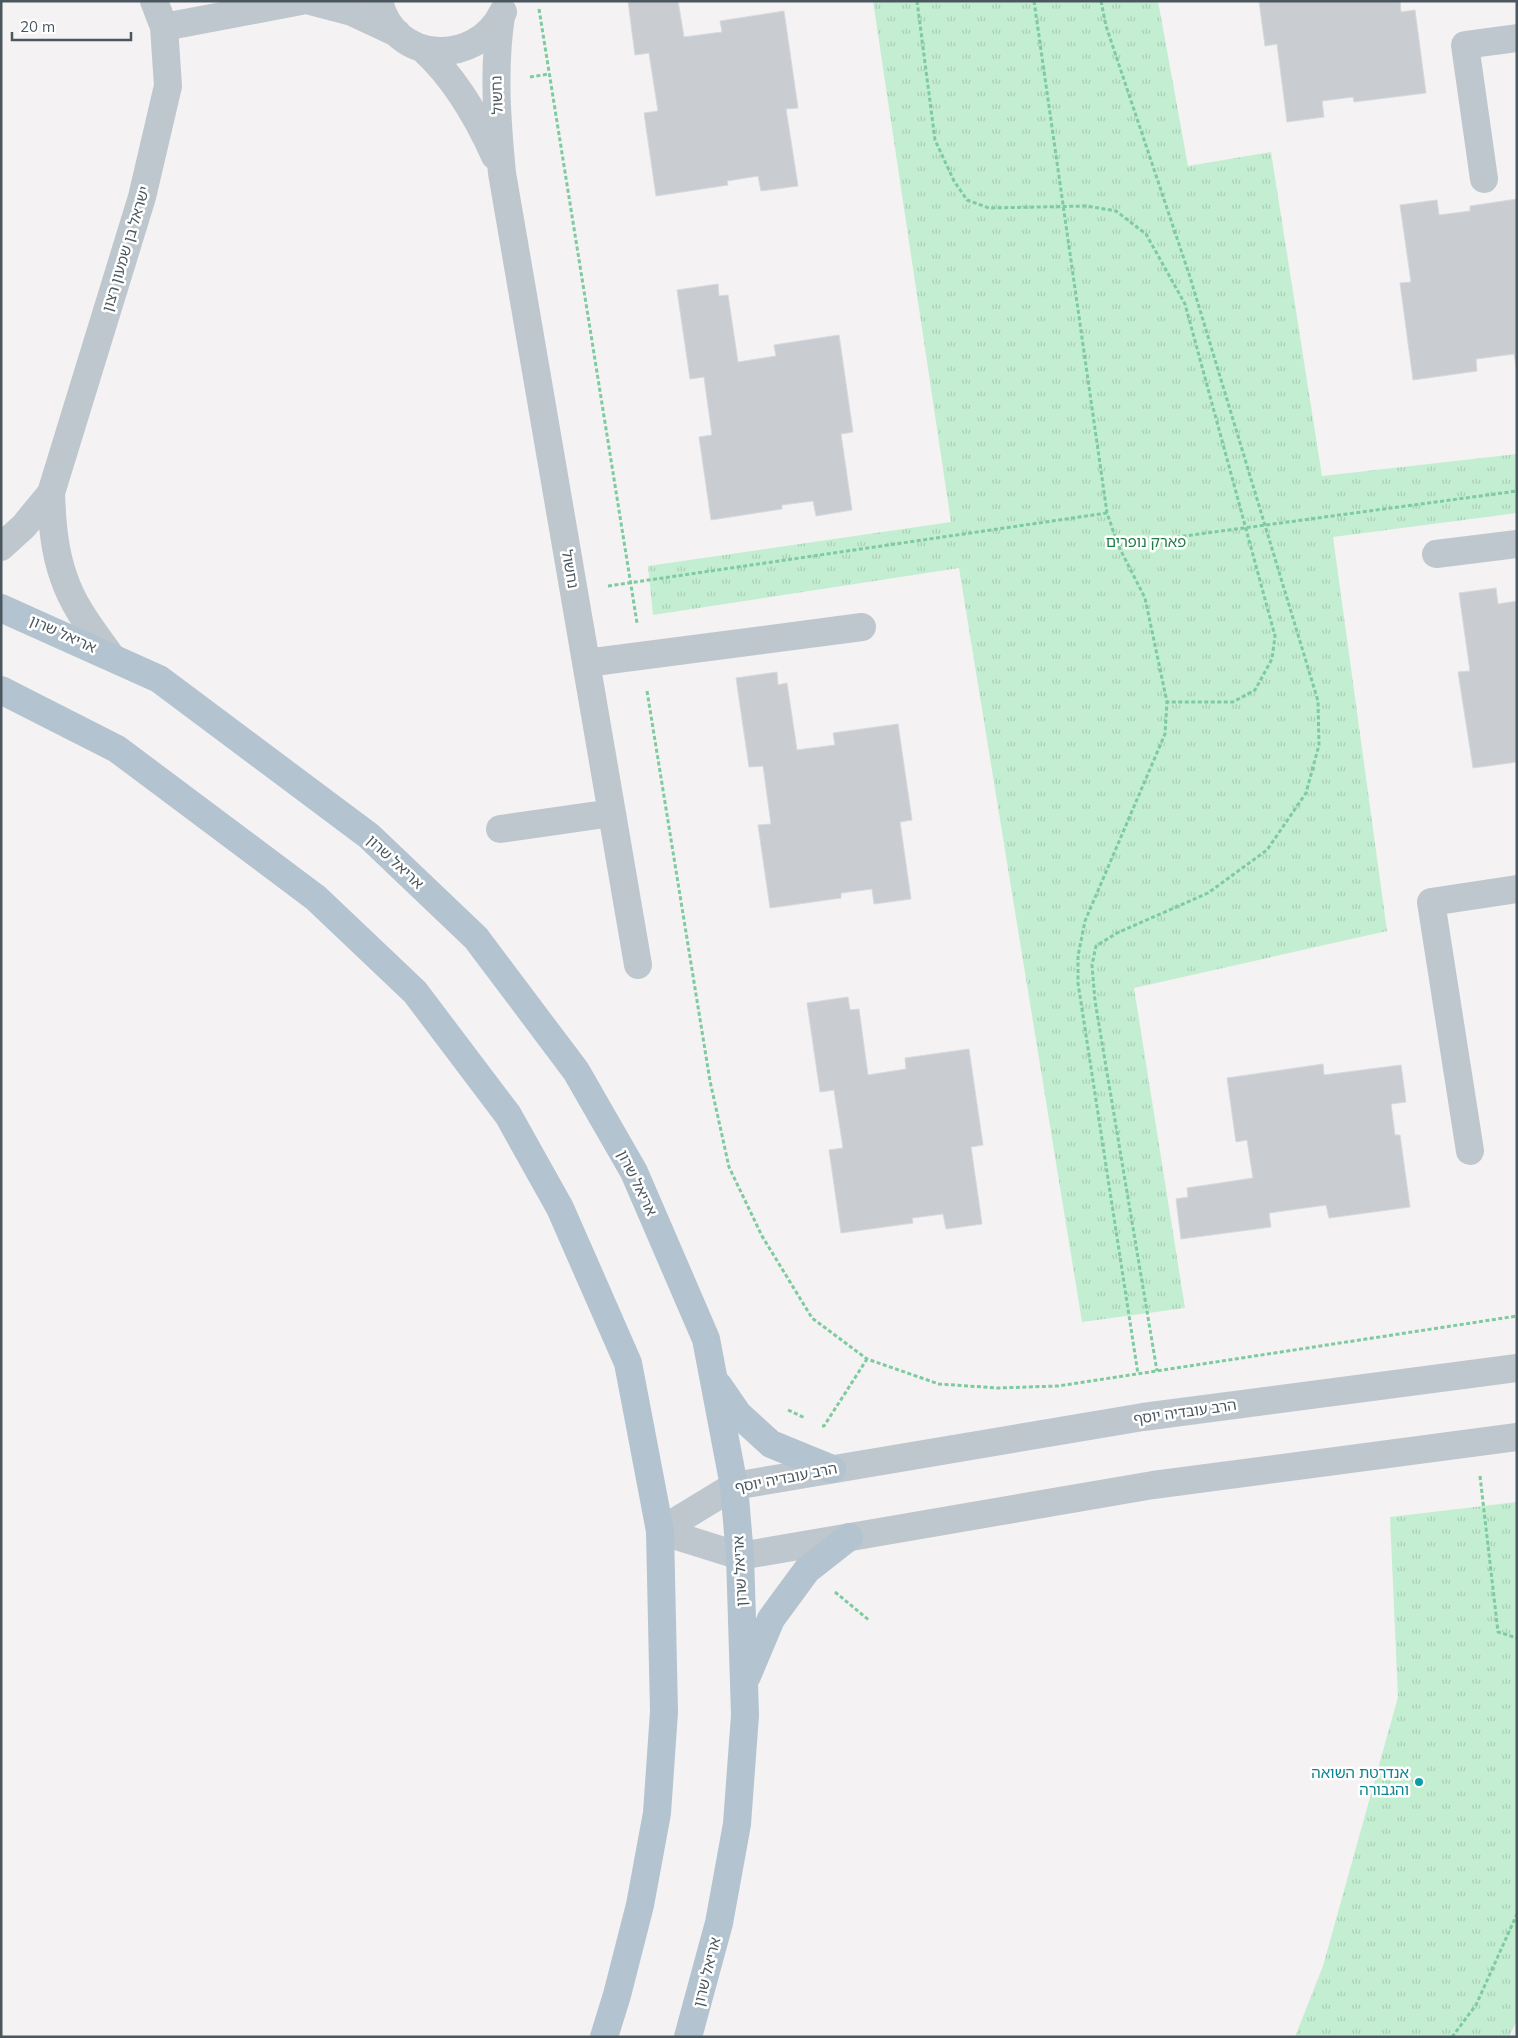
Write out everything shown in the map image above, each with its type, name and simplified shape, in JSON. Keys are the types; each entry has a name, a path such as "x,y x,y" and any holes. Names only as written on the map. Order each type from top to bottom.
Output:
{"main road":[{"name":"אריאל שרון","path":"1,608 110,655 160,679 369,836 476,938 576,1070 634,1172 706,1340 734,1486 740,1556 745,1715 737,1824 719,1923 688,2037"},
{"path":"1,690 117,749 316,898 415,992 508,1115 560,1208 628,1363 660,1531 664,1712 657,1813 640,1905 604,2037"},
{"path":"713,1378 738,1414 771,1444 832,1469"},
{"path":"744,1684 771,1619 807,1570 849,1537"}],"street":[{"name":"ישראל בן שמעון רצון","path":"110,655 85,620 64,578 52,526 51,493 142,197 168,86 164,28 154,1"},
{"path":"164,28 301,1"},
{"path":"310,1 352,12 397,33 423,49 453,51 472,45 490,32 504,8"},
{"path":"379,1 384,16 397,33"},
{"name":"נחשול","path":"504,8 497,39 496,82 502,173 638,965"},
{"path":"1484,179 1465,44 1517,38"},
{"name":"נחשול","path":"423,49 444,70 470,106 502,173"},
{"name":"ישראל בן שמעון רצון","path":"1,548 24,526 51,493"},
{"path":"1436,554 1517,544"},
{"path":"586,663 862,626"},
{"path":"500,829 612,813"},
{"path":"1470,1151 1431,902 1517,889"},
{"name":"הרב עובדיה יוסף","path":"660,1531 734,1486 1143,1417 1517,1368"},
{"path":"660,1531 740,1556 1153,1485 1517,1437"}],"path":[{"path":"538,1 710,1081 729,1167 762,1236 812,1318 868,1359 939,1384 998,1388 1058,1386 1517,1316"},
{"path":"917,1 935,140 954,181 967,200 989,208 1087,206 1116,211 1146,234 1185,304 1275,636 1272,659 1255,690 1233,702 1167,702"},
{"path":"1034,1 1107,513 1118,545 1145,598 1167,702 1165,734 1085,921 1078,956 1078,984 1138,1374"},
{"path":"1101,1 1106,26 1190,277 1318,701 1318,746 1306,793 1267,850 1208,893 1116,933 1096,946 1092,965 1095,1002 1157,1371"},
{"path":"1118,545 1517,491"},
{"path":"574,591 1107,513"},
{"path":"817,1423 824,1426 868,1359"},
{"path":"771,1444 788,1410 810,1420"},
{"path":"1476,1442 1498,1632 1517,1638"},
{"path":"1452,2037 1476,2005 1517,1914"}],"green space":[{"name":"פארק נופרים","path":"873,1 1158,1 1188,166 1271,152 1322,476 1517,454 1517,513 1333,537 1387,931 1134,988 1185,1308 1082,1322 959,568 653,615 648,566 951,522"},
{"path":"1517,1502 1517,2020 1509,2037 1295,2037 1323,1966 1398,1697 1390,1517"}],"building":[{"path":"628,1 678,1 684,37 722,32 720,21 784,11 798,108 786,109 798,186 761,191 758,176 727,181 728,185 656,196 644,113 658,111 649,53 635,55"},
{"path":"1259,1 1400,1 1401,12 1415,10 1426,93 1354,102 1353,97 1322,101 1324,117 1287,122 1277,44 1265,46"},
{"path":"1517,199 1517,373 1514,354 1476,359 1477,371 1413,380 1400,283 1411,282 1400,205 1437,200 1439,215 1470,211 1470,206"},
{"path":"718,284 719,296 728,295 738,362 776,356 774,345 839,335 853,432 841,434 852,510 816,516 813,501 782,505 782,509 711,520 699,437 712,435 704,377 690,379 677,290"},
{"path":"1496,588 1498,604 1517,601 1517,762 1473,768 1458,672 1470,671 1459,593"},
{"path":"777,672 778,685 787,683 797,750 835,745 833,733 898,724 912,820 900,822 911,899 874,904 872,889 841,893 841,898 770,908 758,825 771,824 763,766 749,767 736,678"},
{"path":"848,997 850,1010 859,1009 868,1075 906,1069 905,1058 969,1049 983,1145 971,1147 982,1224 946,1229 943,1214 912,1218 913,1223 841,1233 829,1150 843,1148 834,1090 820,1092 807,1003"},
{"path":"1323,1064 1324,1075 1401,1065 1406,1102 1391,1104 1395,1135 1400,1135 1410,1207 1329,1218 1326,1205 1269,1213 1271,1227 1181,1239 1176,1199 1188,1197 1187,1188 1253,1178 1247,1140 1236,1142 1227,1078"}],"place":[{"name":"אנדרטת השואה והגבורה","path":"1419,1782"}]}
